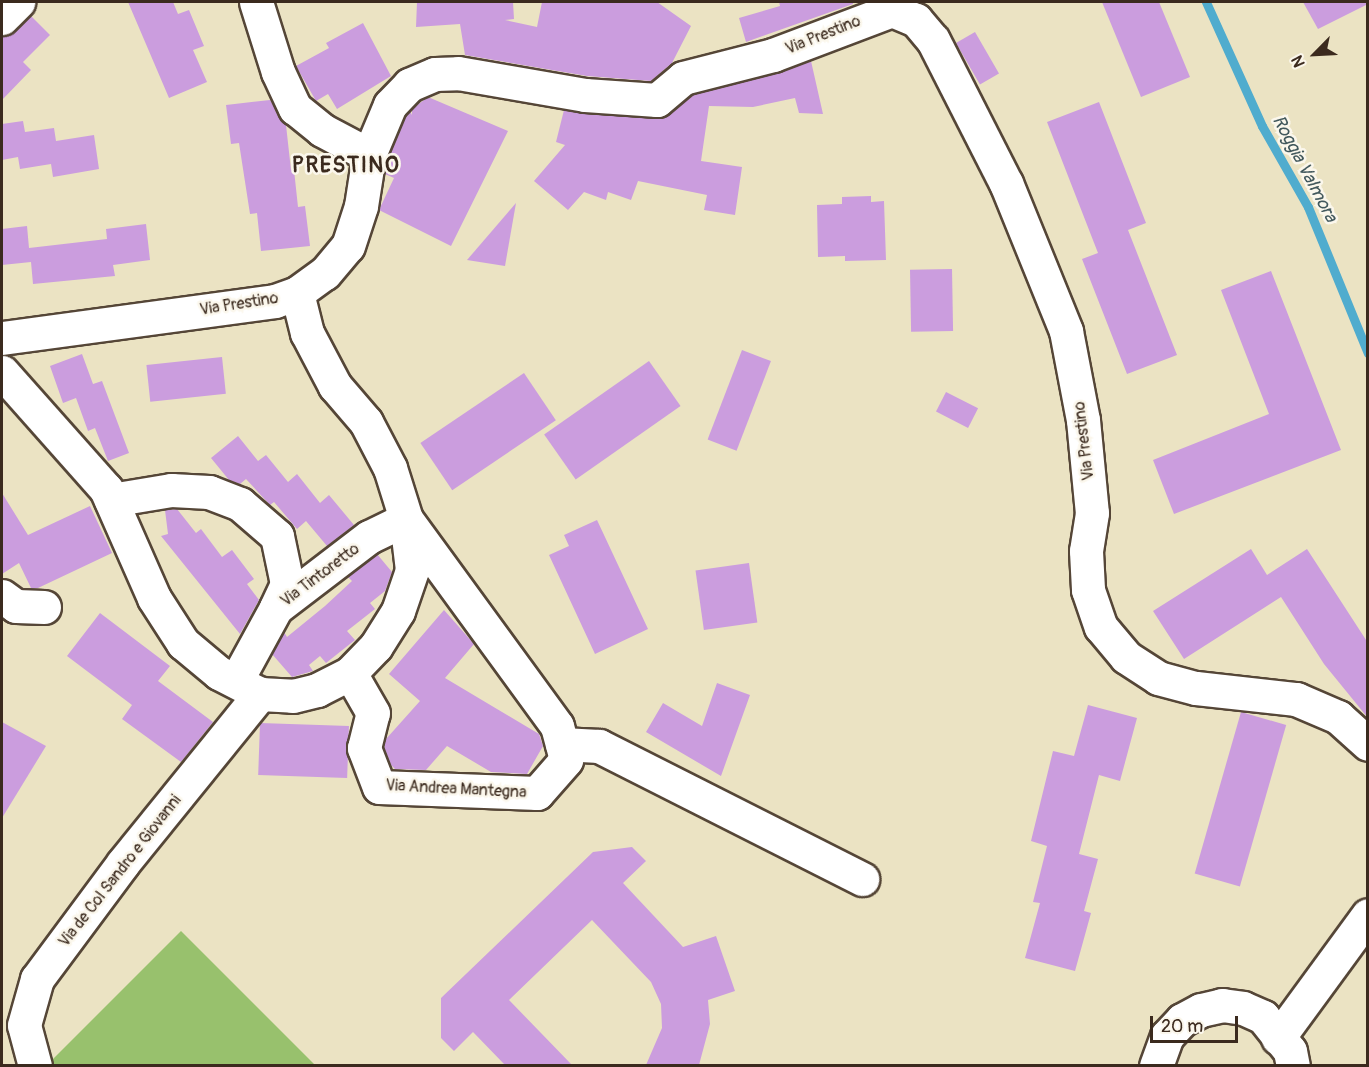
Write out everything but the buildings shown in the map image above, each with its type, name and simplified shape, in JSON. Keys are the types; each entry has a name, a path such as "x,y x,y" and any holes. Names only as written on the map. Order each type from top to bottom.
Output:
{"street":[{"path":"2,18 18,2"},
{"path":"256,2 278,72 295,108 322,130 369,155"},
{"name":"Via Prestino","path":"2,338 275,301 297,293 325,273 348,246 360,206 369,155 390,105 409,85 435,74 458,73 585,94 657,100 683,78 773,55 866,17 892,10 916,20 933,40 1006,183 1066,331 1083,420 1091,501 1088,590 1101,627 1126,657 1158,678 1196,688 1296,699 1338,717 1368,744"},
{"path":"2,372 62,436 111,500 153,598 183,643 219,674 248,687 293,696 316,690 350,673 376,646 398,611 412,570 406,519 390,468 366,422 335,386 307,333 297,293"},
{"path":"111,500 171,490 209,492 240,504 277,537 287,584 276,608"},
{"path":"406,519 557,726 562,744 599,746 862,879"},
{"name":"Via Tintoretto","path":"248,687 276,608 369,537 406,519"},
{"path":"2,596 16,606 44,607"},
{"name":"Via Andrea Mantegna","path":"350,673 373,713 364,748 379,787 537,793 566,760 562,744"},
{"name":"Via de Col Sandro e Giovanni","path":"35,1065 24,1025 38,979 248,687"},
{"path":"1156,1065 1167,1036 1182,1020 1201,1010 1222,1005 1243,1008 1263,1017 1286,1052 1368,915"}],"green space":[{"path":"181,931 315,1065 47,1065"}],"waterway":[{"name":"Roggia Valmora","path":"1206,2 1262,126 1308,207 1368,353"}],"district":[{"name":"PRESTINO","path":"346,166"}]}
